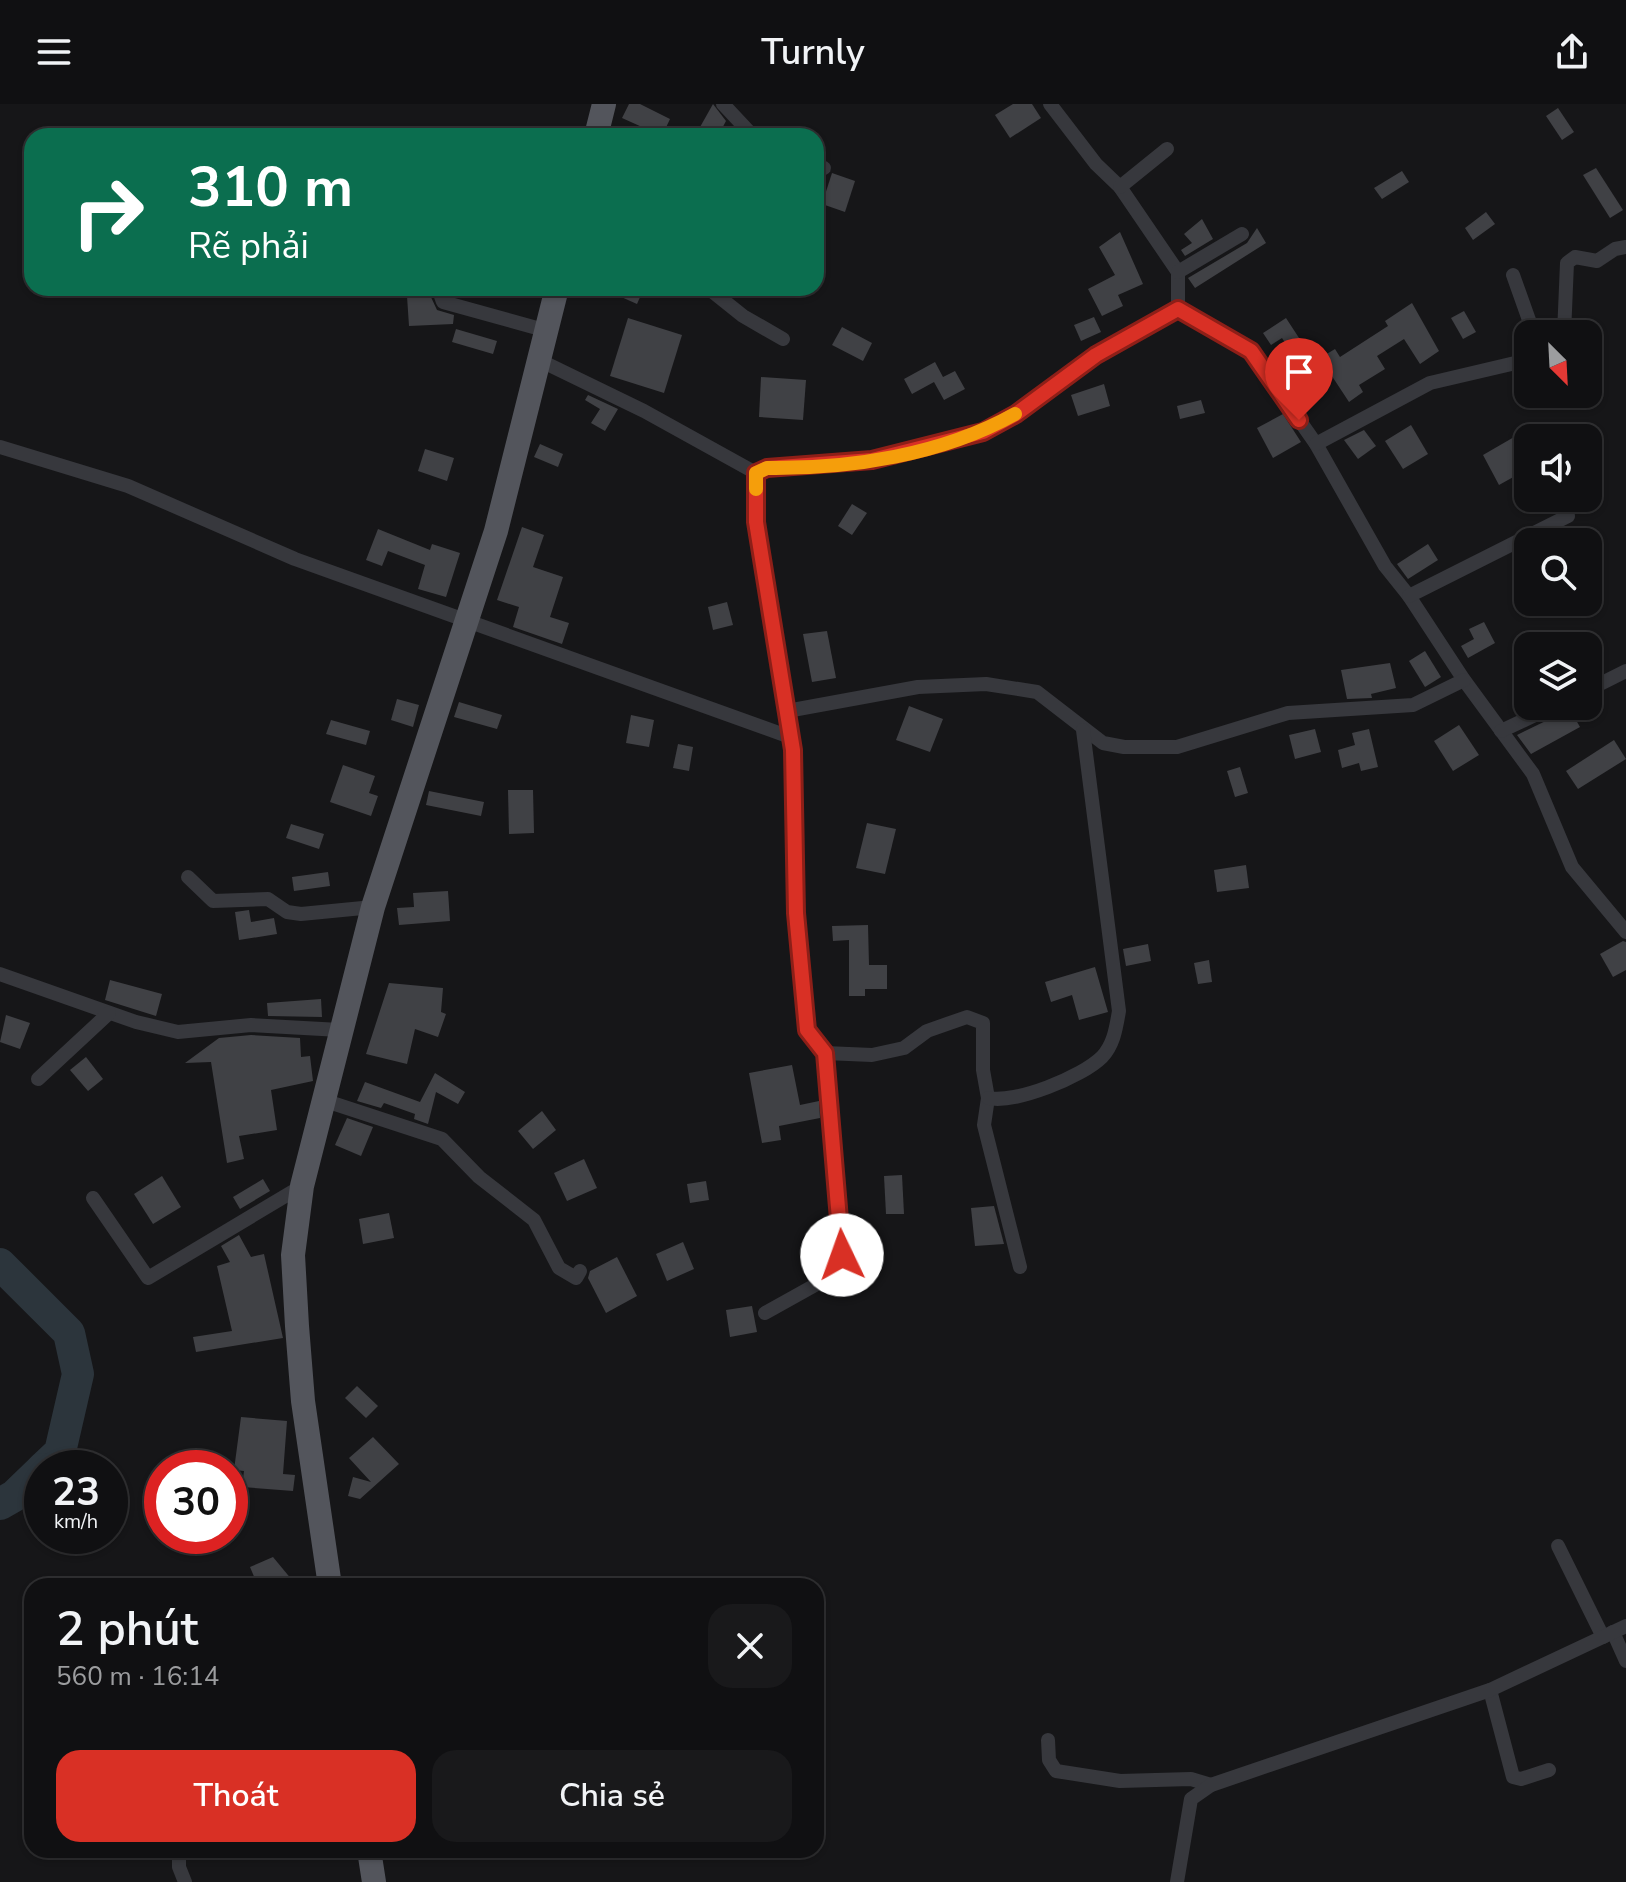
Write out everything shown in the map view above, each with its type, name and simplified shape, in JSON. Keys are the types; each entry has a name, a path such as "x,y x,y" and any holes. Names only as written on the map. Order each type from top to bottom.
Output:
{"main road":[{"path":"598,128 604,104"},
{"path":"329,1578 303,1401 297,1326 293,1255 302,1186 373,907 496,531 555,296"},
{"path":"370,1858 374,1882"}],"street":[{"path":"723,104 746,128"},
{"path":"1050,104 1096,164 1120,187 1178,272 1178,309"},
{"path":"1120,187 1167,149"},
{"path":"1178,272 1242,234"},
{"path":"1565,320 1567,263 1575,257 1597,261 1615,249 1626,247"},
{"path":"1513,275 1529,320"},
{"path":"441,296 443,302 544,330"},
{"path":"718,296 743,316 783,339"},
{"path":"1178,309 1251,351 1316,444 1385,566 1533,774 1572,867 1626,932"},
{"path":"756,473 767,468 872,460 983,432 1016,414 1096,355 1178,309"},
{"path":"539,360 644,411 756,473"},
{"path":"1316,444 1430,383 1514,363"},
{"path":"0,447 128,486 295,559 790,737"},
{"path":"756,473 756,522 790,737 796,913 807,1030 825,1053 842,1255 826,1279 765,1313"},
{"path":"1409,596 1568,516"},
{"path":"1602,683 1626,671"},
{"path":"787,711 918,687 986,684 1037,692 1103,743 1124,747 1177,747 1288,713 1413,705 1464,680"},
{"path":"1501,731 1524,720"},
{"path":"988,1098 1013,1099 1081,1071 1102,1057 1113,1041 1119,1011 1083,730"},
{"path":"188,877 213,901 268,899 287,912 301,914 373,907"},
{"path":"0,974 109,1013 178,1032 251,1025 340,1030"},
{"path":"38,1079 109,1013"},
{"path":"825,1053 872,1055 904,1048 927,1031 967,1017 983,1023 983,1070 988,1098 984,1125 1020,1267"},
{"path":"326,1101 442,1139 479,1177 534,1220 559,1268 576,1278 580,1271"},
{"path":"93,1198 148,1278 302,1186"},
{"path":"1558,1546 1614,1632 1626,1661"},
{"path":"1177,1882 1191,1799 1211,1785 1490,1690 1614,1632"},
{"path":"1490,1690 1513,1777 1521,1779 1549,1770"},
{"path":"1048,1740 1049,1760 1056,1771 1120,1781 1191,1779 1211,1785"},
{"path":"179,1858 185,1882"}],"building":[{"path":"629,104 640,104 670,119 666,128 641,128 622,118"},
{"path":"713,104 726,121 722,128 700,128"},
{"path":"1013,104 1032,104 1041,118 1010,138 995,115"},
{"path":"1558,108 1574,132 1562,140 1546,116"},
{"path":"1596,168 1623,210 1610,218 1583,175"},
{"path":"1402,171 1409,182 1382,199 1374,188"},
{"path":"832,173 855,181 845,212 824,205"},
{"path":"1486,212 1495,224 1473,240 1465,228"},
{"path":"1202,219 1213,239 1185,256 1181,250 1192,243 1184,234"},
{"path":"1257,228 1266,243 1195,288 1188,278 1247,243"},
{"path":"1120,232 1143,284 1118,295 1123,306 1102,316 1088,289 1115,275 1099,247"},
{"path":"407,296 430,296 437,310 454,315 453,324 409,326"},
{"path":"619,296 640,296 637,304"},
{"path":"1412,303 1439,351 1420,364 1404,339 1377,356 1385,369 1359,385 1363,392 1349,402 1320,358 1335,349 1340,357 1388,326 1385,321"},
{"path":"1464,311 1476,332 1463,339 1451,318"},
{"path":"1094,317 1101,332 1081,341 1074,325"},
{"path":"628,318 682,335 664,393 610,376"},
{"path":"1286,318 1303,344 1291,352 1282,338 1271,345 1263,333"},
{"path":"842,327 872,343 863,361 832,345"},
{"path":"456,329 497,341 493,354 452,342"},
{"path":"935,362 943,377 955,371 965,389 944,400 934,382 912,394 904,379"},
{"path":"761,377 806,380 803,420 759,417"},
{"path":"1104,384 1110,406 1078,416 1071,395"},
{"path":"588,395 618,409 605,431 591,423 600,409 585,400"},
{"path":"1201,400 1205,413 1180,419 1177,406"},
{"path":"1283,414 1301,442 1273,458 1257,428"},
{"path":"1411,425 1428,454 1403,469 1385,441"},
{"path":"1364,430 1376,446 1358,459 1344,440"},
{"path":"1514,437 1514,477 1499,485 1483,455"},
{"path":"540,444 563,454 558,467 534,457"},
{"path":"425,449 454,458 447,481 418,471"},
{"path":"852,504 867,513 852,535 838,526"},
{"path":"522,527 544,535 533,567 563,577 550,617 569,623 562,644 513,627 519,607 497,600"},
{"path":"378,529 430,550 432,544 460,553 446,597 418,589 425,565 388,551 382,566 366,560"},
{"path":"1428,544 1438,560 1408,579 1397,564"},
{"path":"727,602 733,625 713,630 708,607"},
{"path":"1484,622 1495,643 1468,658 1461,646 1474,639 1469,629"},
{"path":"827,631 836,678 812,682 803,634"},
{"path":"1425,651 1441,677 1425,687 1409,661"},
{"path":"1390,663 1396,688 1371,694 1372,698 1347,699 1341,670"},
{"path":"397,699 419,705 413,727 391,720"},
{"path":"459,702 502,715 497,729 454,717"},
{"path":"909,706 943,719 930,752 896,740"},
{"path":"631,715 654,720 649,747 626,743"},
{"path":"331,720 370,731 366,745 326,734"},
{"path":"1548,720 1576,720 1580,727 1531,754 1517,735"},
{"path":"1459,725 1479,755 1453,771 1434,741"},
{"path":"1315,729 1321,752 1295,759 1289,735"},
{"path":"1369,729 1378,767 1361,771 1359,763 1342,768 1338,750 1355,745 1352,733"},
{"path":"1614,740 1626,759 1578,789 1566,771"},
{"path":"678,744 693,747 689,771 673,768"},
{"path":"343,765 375,776 369,793 378,796 371,816 330,802"},
{"path":"1240,767 1248,793 1235,797 1227,771"},
{"path":"508,790 533,790 534,833 509,834"},
{"path":"429,791 484,802 481,816 426,805"},
{"path":"867,823 896,829 885,874 856,868"},
{"path":"291,824 324,834 319,849 286,838"},
{"path":"1246,865 1249,888 1217,892 1214,870"},
{"path":"328,872 330,886 294,891 292,877"},
{"path":"448,891 450,921 399,925 397,908 414,907 413,893"},
{"path":"249,910 251,922 274,918 277,934 239,940 235,912"},
{"path":"868,925 869,965 887,965 887,989 865,989 865,996 849,996 849,940 833,941 832,926"},
{"path":"1626,942 1626,970 1613,977 1600,954"},
{"path":"1148,944 1151,961 1126,966 1123,949"},
{"path":"1209,960 1212,982 1198,984 1194,963"},
{"path":"1095,967 1108,1012 1079,1020 1072,995 1051,1002 1045,982"},
{"path":"110,980 162,994 156,1016 105,1000"},
{"path":"389,983 443,988 441,1012 446,1014 438,1037 415,1029 407,1064 366,1054"},
{"path":"321,999 322,1017 268,1016 267,1003"},
{"path":"6,1015 30,1023 20,1049 0,1042"},
{"path":"251,1035 300,1038 301,1057 310,1056 313,1081 271,1090 277,1130 239,1136 244,1159 227,1163 211,1062 185,1063 219,1038"},
{"path":"86,1057 103,1079 88,1091 70,1070"},
{"path":"792,1065 800,1105 819,1101 820,1118 779,1126 781,1140 762,1143 749,1073"},
{"path":"435,1073 465,1092 458,1104 436,1092 428,1124 414,1119 415,1114 384,1103 381,1108 357,1101 365,1082 420,1102"},
{"path":"542,1111 556,1130 533,1149 518,1131"},
{"path":"347,1118 373,1127 361,1156 335,1145"},
{"path":"584,1159 597,1188 567,1201 554,1173"},
{"path":"902,1175 904,1214 886,1214 884,1176"},
{"path":"162,1176 181,1207 153,1224 134,1194"},
{"path":"263,1179 270,1191 240,1209 233,1197"},
{"path":"706,1181 709,1200 690,1203 687,1184"},
{"path":"994,1206 1004,1244 975,1246 971,1208"},
{"path":"389,1213 394,1238 363,1244 359,1219"},
{"path":"239,1235 251,1257 264,1254 283,1338 196,1352 193,1337 232,1331 217,1266 230,1262 221,1246"},
{"path":"683,1242 694,1269 667,1281 656,1254"},
{"path":"617,1257 637,1296 606,1313 588,1278 590,1271"},
{"path":"752,1306 757,1332 730,1337 726,1310"},
{"path":"357,1386 378,1406 366,1418 345,1398"},
{"path":"241,1417 287,1421 283,1474 295,1475 293,1491 248,1487 248,1450 237,1450"},
{"path":"373,1437 399,1464 360,1499 348,1496 353,1477 371,1482 349,1458"},
{"path":"273,1557 290,1578 255,1578 250,1567"}],"waterway":[{"path":"0,1264 69,1333 78,1374 60,1450"},
{"path":"0,1504 24,1486"}],"slow traffic":[{"path":"756,489 756,473 767,468 872,460 931,448 983,432 1015,414"}],"route":[{"path":"842,1255 825,1053 807,1030 796,913 793,750 756,522 756,473 767,468 872,460 931,448 983,432 1016,414 1055,382 1096,355 1178,309 1251,351 1299,420"}]}
